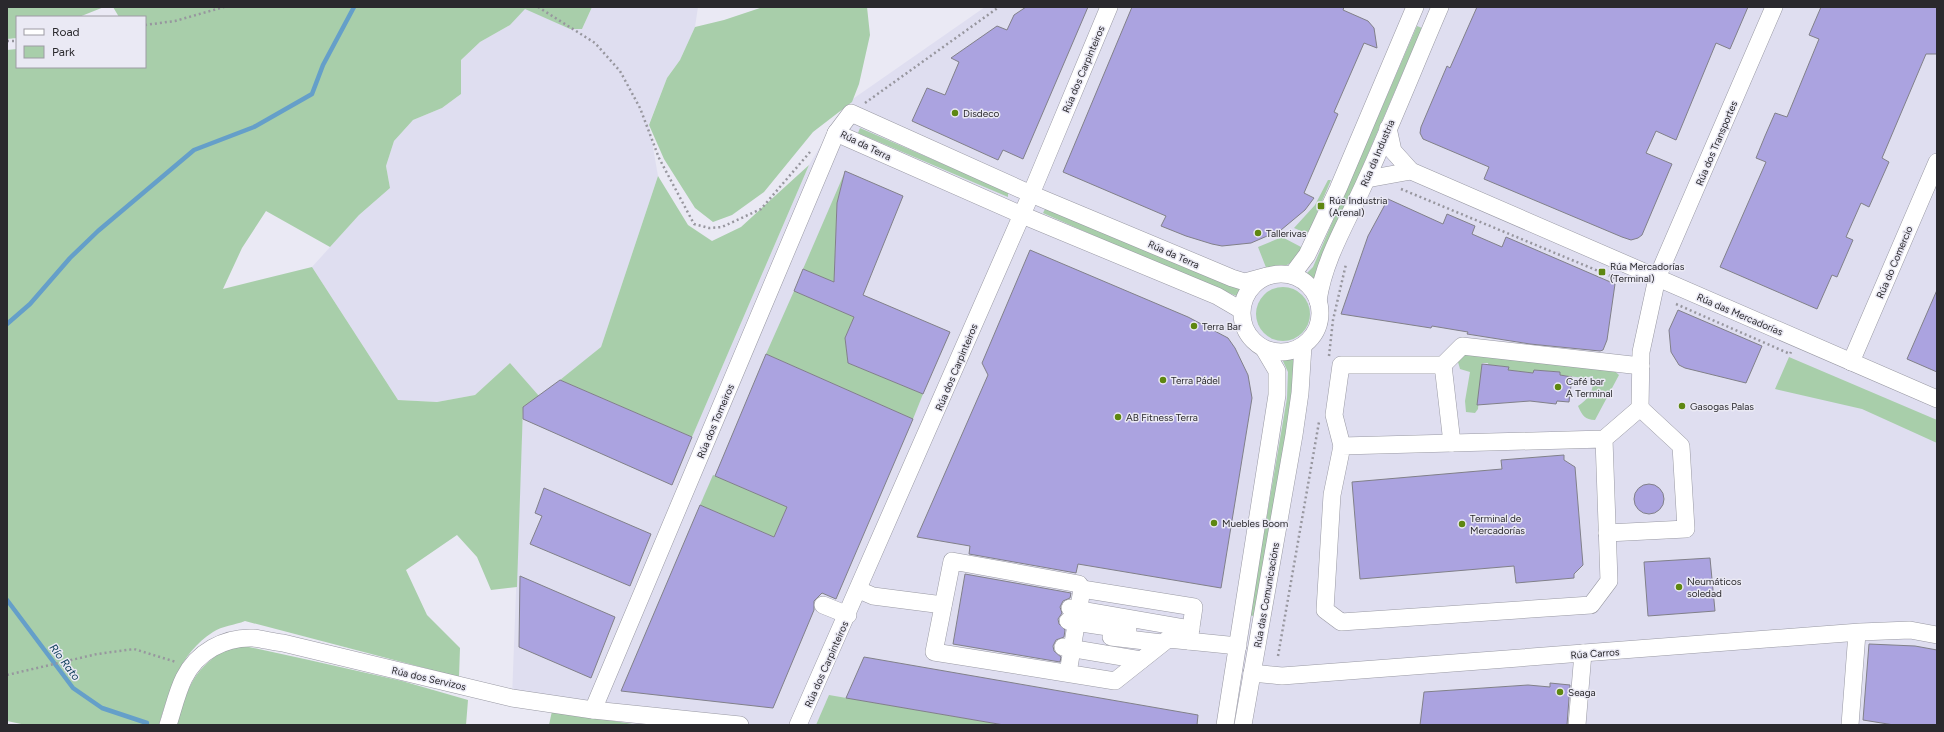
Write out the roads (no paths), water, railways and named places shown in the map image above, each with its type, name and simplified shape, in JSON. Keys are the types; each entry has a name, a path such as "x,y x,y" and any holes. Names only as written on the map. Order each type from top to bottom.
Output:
{"street":[{"name":"Rúa dos Carpinteiros","path":"798,725 859,590 1031,194 1110,7"},
{"name":"Rúa dos Transportes","path":"1640,408 1641,352 1657,278 1774,7"},
{"path":"1292,275 1307,255 1338,189 1414,10 1437,15"},
{"name":"Rúa da Industria","path":"1318,301 1320,288 1333,252 1367,179 1437,15"},
{"name":"Rúa da Terra","path":"1241,310 1217,296 1022,214 836,133 851,113 1031,194 1232,278 1245,282 1267,276"},
{"name":"Rúa das Mercadorías","path":"1388,128 1393,151 1411,171 1937,399"},
{"name":"Rúa dos Torneiros","path":"593,710 836,133"},
{"name":"Rúa do Comercio","path":"1851,362 1937,162"},
{"path":"1367,179 1411,171"},
{"path":"1241,310 1249,289 1257,281 1267,276 1280,274 1292,275 1303,281 1312,290 1318,301 1320,313 1318,326 1312,337 1303,346"},
{"name":"Rúa das Comunicacións","path":"1241,310 1243,326 1251,340 1264,349 1277,353 1290,352 1303,346 1300,393 1294,435 1244,724"},
{"path":"1604,439 1609,581 1591,605 1341,622 1325,610 1332,495 1342,446 1334,415 1341,365 1443,365 1462,346 1641,366"},
{"name":"Rúa das Comunicacións","path":"1225,725 1277,395 1277,371 1264,349"},
{"path":"1443,365 1452,443"},
{"path":"1342,446 1604,439 1640,408 1681,446 1686,529 1607,533"},
{"path":"1136,664 1067,658 934,652 952,561 1072,582 1079,584 1082,589 1194,607 1190,635"},
{"path":"1067,658 1072,621 1082,589"},
{"path":"859,590 874,596 943,605"},
{"path":"823,605 848,615"},
{"path":"1072,621 1190,635 1238,646"},
{"path":"1072,621 1165,641"},
{"name":"Rúa Carros","path":"1252,673 1282,676 1910,630 1937,635"},
{"path":"1850,725 1857,633"},
{"path":"1067,658 1116,681 1165,641 1190,635"},
{"name":"Rúa dos Servizos","path":"168,725 184,678 200,657 216,645 232,640 252,638 283,643 512,698 593,710 740,725"},
{"path":"1577,725 1584,653"}],"waterway":[{"path":"7,324 30,304 70,258 98,231 194,150 254,127 312,94 323,65 354,7"},
{"name":"Río Rato","path":"7,600 73,688 102,708 147,723"}],"place":[{"name":"Disdeco","path":"955,113"},
{"name":"Rúa Industria (Arenal)","path":"1321,206"},
{"name":"Tallerivas","path":"1258,233"},
{"name":"Rúa Mercadorías (Terminal)","path":"1602,272"},
{"name":"Terra Bar","path":"1194,326"},
{"name":"Terra Pádel","path":"1163,380"},
{"name":"Café bar A Terminal","path":"1558,387"},
{"name":"Gasogas Palas","path":"1682,406"},
{"name":"AB Fitness Terra","path":"1118,417"},
{"name":"Muebles Boom","path":"1214,523"},
{"name":"Terminal de Mercadorías","path":"1462,524"},
{"name":"Neumáticos soledad","path":"1679,587"},
{"name":"Seaga","path":"1560,692"}]}
